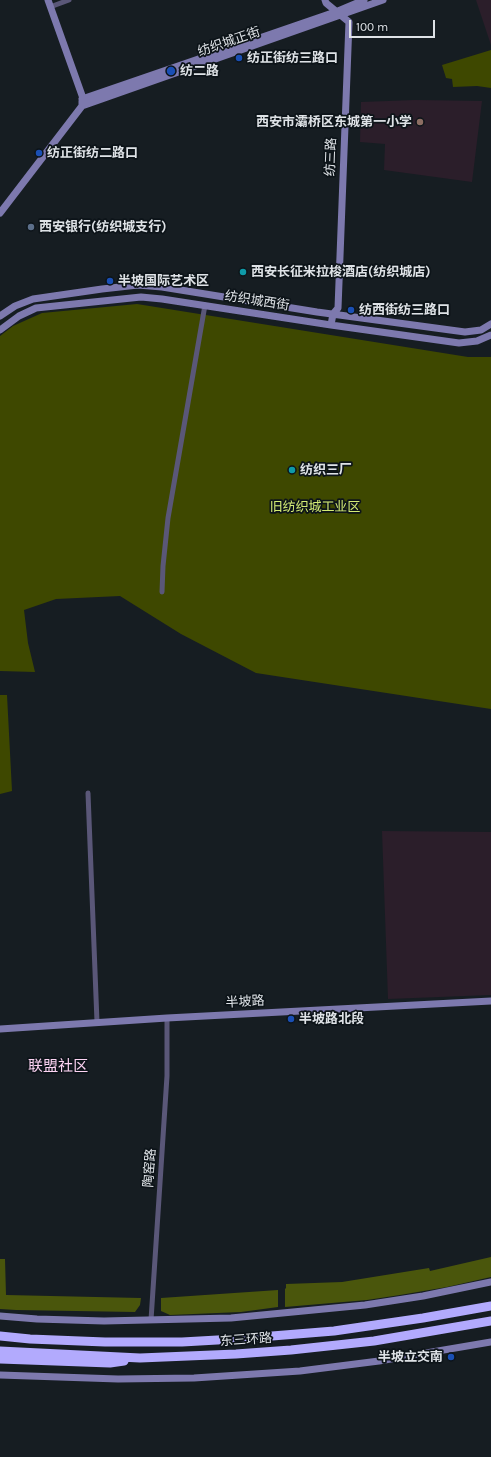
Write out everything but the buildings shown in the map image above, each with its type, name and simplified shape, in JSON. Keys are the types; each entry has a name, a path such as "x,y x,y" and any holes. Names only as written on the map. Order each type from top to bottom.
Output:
{"highway":[{"name":"东三环路","path":"0,1336 30,1339 105,1342 182,1342 235,1339 334,1331 491,1306"},
{"name":"东三环路","path":"0,1351 140,1358 236,1354 388,1339 491,1321"},
{"path":"0,1331 30,1339"},
{"path":"0,1359 110,1363 140,1358"}],"main road":[{"name":"纺三路","path":"325,0 326,3 349,22 338,308 333,314 331,325"},
{"name":"纺织城正街","path":"339,13 364,0"},
{"name":"纺织城正街","path":"83,103 339,13 383,0"},
{"path":"0,213 83,103 49,3"},
{"name":"纺织城西街","path":"0,316 15,306 33,299 138,285 162,287 333,314 464,332 481,330 491,324"},
{"name":"纺织城西街","path":"0,330 19,316 31,310 42,307 141,297 459,342 477,341 491,335"},
{"name":"半坡路","path":"0,1028 491,1001"},
{"path":"0,1316 45,1320 231,1318 324,1310 423,1296 491,1282"},
{"path":"0,1375 111,1379 186,1378 300,1371 382,1361 491,1342"}],"street":[{"path":"49,3 69,0"},
{"path":"162,592 167,522 205,305"},
{"path":"88,793 97,1022"},
{"name":"陶窑路","path":"151,1320 167,1076 168,1018"}],"shaded area":[{"path":"476,0 491,0 491,45"},
{"name":"西安市灞桥区东城第一小学","path":"415,100 482,101 472,182 384,170 385,144 360,142 361,102"},
{"path":"382,831 491,832 491,995 388,999"}],"green space":[{"path":"491,50 491,88 477,86 453,87 452,79 446,78 442,65"},
{"name":"旧纺织城工业区","path":"137,304 468,357 491,357 491,709 256,673 181,634 120,596 56,599 24,610 28,643 35,672 0,671 0,336 13,326 42,313"},
{"path":"0,695 7,695 12,791 0,794"},
{"path":"491,1257 491,1277 447,1287 367,1300 285,1307 286,1284 342,1282 429,1268 430,1271"},
{"path":"0,1259 5,1259 6,1295 141,1298 140,1305 135,1312 0,1309"},
{"path":"278,1290 278,1307 241,1312 170,1315 161,1311 161,1298"}],"place":[{"name":"纺正街纺三路口","path":"239,58"},
{"name":"纺二路","path":"171,71"},
{"name":"西安市灞桥区东城第一小学","path":"420,122"},
{"name":"纺正街纺二路口","path":"39,153"},
{"name":"西安银行(纺织城支行)","path":"31,227"},
{"name":"西安长征米拉梭酒店(纺织城店)","path":"243,272"},
{"name":"半坡国际艺术区","path":"110,281"},
{"name":"纺西街纺三路口","path":"351,310"},
{"name":"纺织三厂","path":"292,470"},
{"name":"半坡路北段","path":"291,1019"},
{"name":"半坡立交南","path":"451,1357"}],"district":[{"name":"联盟社区","path":"58,1067"}]}
